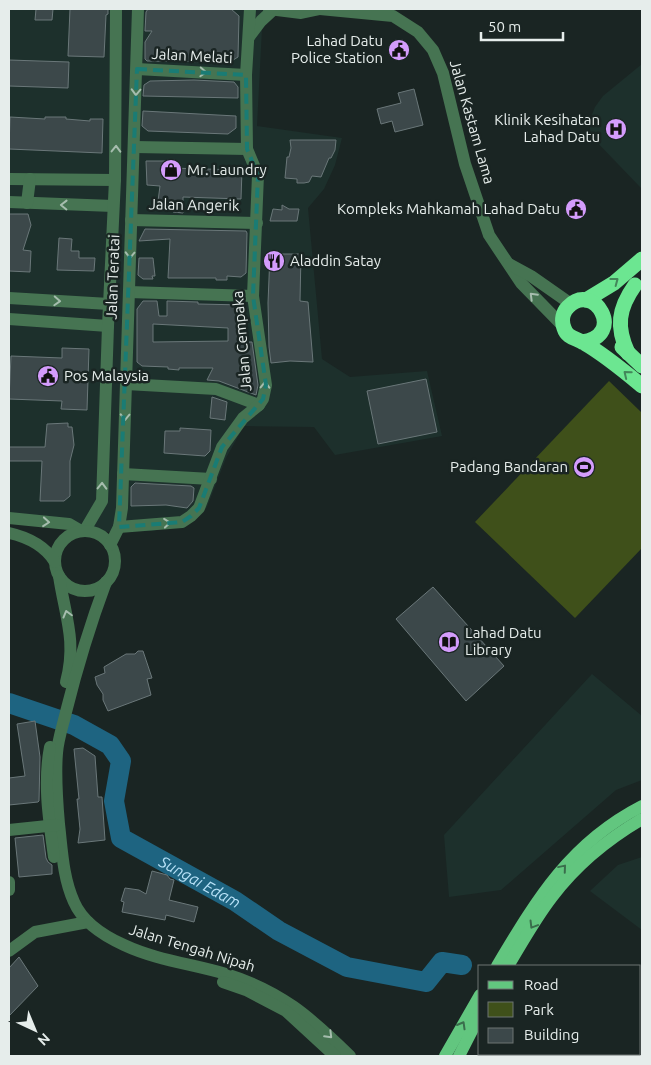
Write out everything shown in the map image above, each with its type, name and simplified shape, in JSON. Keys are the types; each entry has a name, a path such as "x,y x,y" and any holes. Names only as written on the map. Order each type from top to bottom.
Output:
{"highway":[{"path":"586,300 614,283 642,259"},
{"path":"582,342 590,341 598,336 603,330 604,319 623,296 639,282"},
{"path":"628,353 620,331 620,316 629,294 639,282"},
{"path":"642,366 611,336 598,305 586,300 578,300 566,310 562,318 567,334 611,361 642,386"}],"main road":[{"path":"498,965 531,909 572,858 605,828 642,806"},
{"path":"509,965 538,916 572,874 605,843 642,819"},
{"path":"443,1056 478,998"},
{"path":"459,1056 478,1019"}],"street":[{"path":"117,9 127,12 137,9"},
{"name":"Jalan Teratai","path":"83,531 102,501 115,180 117,9"},
{"name":"Jalan Teratai","path":"110,545 119,527 122,508 137,69 137,9"},
{"name":"Jalan Cempaka","path":"119,527 182,522 191,516 199,508 222,447 243,418 264,399 266,386 253,296 258,175 246,149 246,75 250,9"},
{"name":"Jalan Kastam Lama","path":"269,9 301,13 320,9 393,16 418,32 433,50 444,73 465,164 489,235 527,291 563,326"},
{"path":"248,38 257,25 274,9"},
{"name":"Jalan Melati","path":"137,69 246,75"},
{"path":"134,147 246,149"},
{"path":"9,179 115,180"},
{"path":"27,203 30,179"},
{"path":"9,202 113,206"},
{"name":"Jalan Angerik","path":"132,220 257,223"},
{"path":"507,262 571,304"},
{"path":"129,292 253,296"},
{"path":"9,298 109,304"},
{"path":"77,302 84,304 89,313 85,320 79,324"},
{"path":"9,318 108,326"},
{"path":"126,384 216,389 259,405"},
{"path":"123,474 211,479"},
{"path":"9,518 69,524 83,531 96,533 110,545 115,558 113,571 106,582 93,590 78,590 65,584 59,576 55,562 49,554 26,537 9,533"},
{"path":"55,562 56,552 63,540 68,536 83,531"},
{"name":"Jalan Tengah Nipah","path":"59,576 71,633 72,651 67,694"},
{"name":"Jalan Tengah Nipah","path":"106,582 67,694 55,741 55,825 74,902 84,923 95,938 135,958 216,980 263,998 286,1011 335,1056"},
{"path":"9,830 55,825"},
{"path":"9,882 9,890"},
{"path":"9,951 35,932 84,923"},
{"name":"Jalan Tengah Nipah","path":"84,923 125,946 252,983 290,1002 321,1027 350,1056"}],"highlighted area":[{"path":"137,69 246,75 247,149 258,175 253,296 266,385 263,399 222,447 199,508 191,516 182,522 119,527"}],"shaded area":[{"path":"9,9 263,9 257,126 342,138 335,165 324,189 308,208 322,359 350,377 427,371 442,436 335,455 314,427 244,426 226,458 207,507 192,522 152,531 105,532 9,518"},
{"name":"Klinik Kesihatan Lahad Datu","path":"642,64 642,189 591,136 589,122 595,107 603,96"},
{"path":"592,674 642,716 642,780 616,790 501,890 449,897 444,835"},
{"path":"642,857 642,930 590,891 618,865"}],"green space":[{"name":"Padang Bandaran","path":"609,381 642,413 642,548 575,618 475,522"}],"building":[{"path":"36,9 53,9 52,20 35,20"},
{"path":"70,9 108,9 104,57 68,56"},
{"path":"148,9 231,9 239,16 238,57 230,62 147,61 145,59 145,42 152,31 145,31 146,12"},
{"path":"9,60 69,62 68,88 9,86"},
{"path":"194,80 234,82 238,87 238,98 143,96 144,85 150,81"},
{"path":"414,89 423,125 395,132 392,121 381,124 377,109 401,103 398,93"},
{"path":"143,111 236,116 236,128 228,134 148,131 142,126"},
{"path":"10,117 45,119 45,117 66,117 66,119 90,121 90,119 103,119 102,153 9,149"},
{"path":"290,140 336,140 335,150 331,158 329,158 321,177 312,176 309,182 304,183 297,183 297,179 285,178 287,157 289,157 291,148"},
{"path":"146,161 170,161 169,168 242,170 241,199 183,197 183,213 173,212 173,203 158,201 160,186 147,185"},
{"path":"282,205 289,209 299,209 297,221 270,221 273,209 282,210"},
{"path":"9,214 28,214 31,225 23,250 31,251 30,272 9,271"},
{"path":"145,229 246,231 246,273 241,277 227,276 227,280 216,280 216,278 168,278 170,239 139,241"},
{"path":"59,238 72,239 71,251 79,251 79,258 95,258 94,271 57,270"},
{"path":"270,254 301,254 300,301 308,302 313,362 290,361 271,363 268,303"},
{"path":"139,258 153,258 155,276 152,276 153,279 143,279 138,275"},
{"path":"143,301 157,301 159,316 167,316 167,301 244,305 244,342 252,342 258,385 256,395 219,381 207,380 213,368 179,368 179,370 168,369 168,367 142,366 137,362 137,309","holes":["153,324 228,328 228,341 153,342"]},
{"path":"62,348 89,349 87,410 61,409 62,401 9,399 11,356 62,358"},
{"path":"426,379 437,432 378,444 367,391"},
{"path":"212,397 227,402 225,420 210,418"},
{"path":"68,423 68,427 72,427 74,445 70,461 70,496 64,501 40,501 42,461 9,461 9,447 45,447 47,424"},
{"path":"180,428 211,430 210,451 205,456 164,453 165,431 180,431"},
{"path":"135,483 191,486 194,488 193,501 187,508 166,505 131,506 131,487"},
{"name":"Lahad Datu Library","path":"433,587 504,666 466,701 396,619"},
{"path":"138,651 143,651 152,678 147,679 151,695 108,711 95,677 105,673 104,667 126,654 135,654"},
{"path":"35,721 40,757 39,801 9,805 9,778 25,776 17,724"},
{"path":"83,748 95,756 98,797 102,797 105,840 78,843 80,829 77,799 79,799 74,749"},
{"path":"43,835 46,858 52,865 52,874 19,877 15,838"},
{"path":"152,871 167,875 170,879 174,880 169,900 198,907 194,922 166,915 165,920 122,912 124,902 121,901 125,888 139,890 146,894"},
{"path":"19,957 38,986 9,1016 9,968"}],"waterway":[{"name":"Sungai Edam","path":"9,703 74,725 110,745 121,761 114,801 121,838 235,901 279,931 347,967 426,982 442,962 462,965"}],"place":[{"name":"Lahad Datu Police Station","path":"399,50"},
{"name":"Klinik Kesihatan Lahad Datu","path":"616,129"},
{"name":"Mr. Laundry","path":"171,170"},
{"name":"Kompleks Mahkamah Lahad Datu","path":"576,209"},
{"name":"Aladdin Satay","path":"274,261"},
{"name":"Pos Malaysia","path":"48,376"},
{"name":"Padang Bandaran","path":"584,467"},
{"name":"Lahad Datu Library","path":"449,642"}]}
